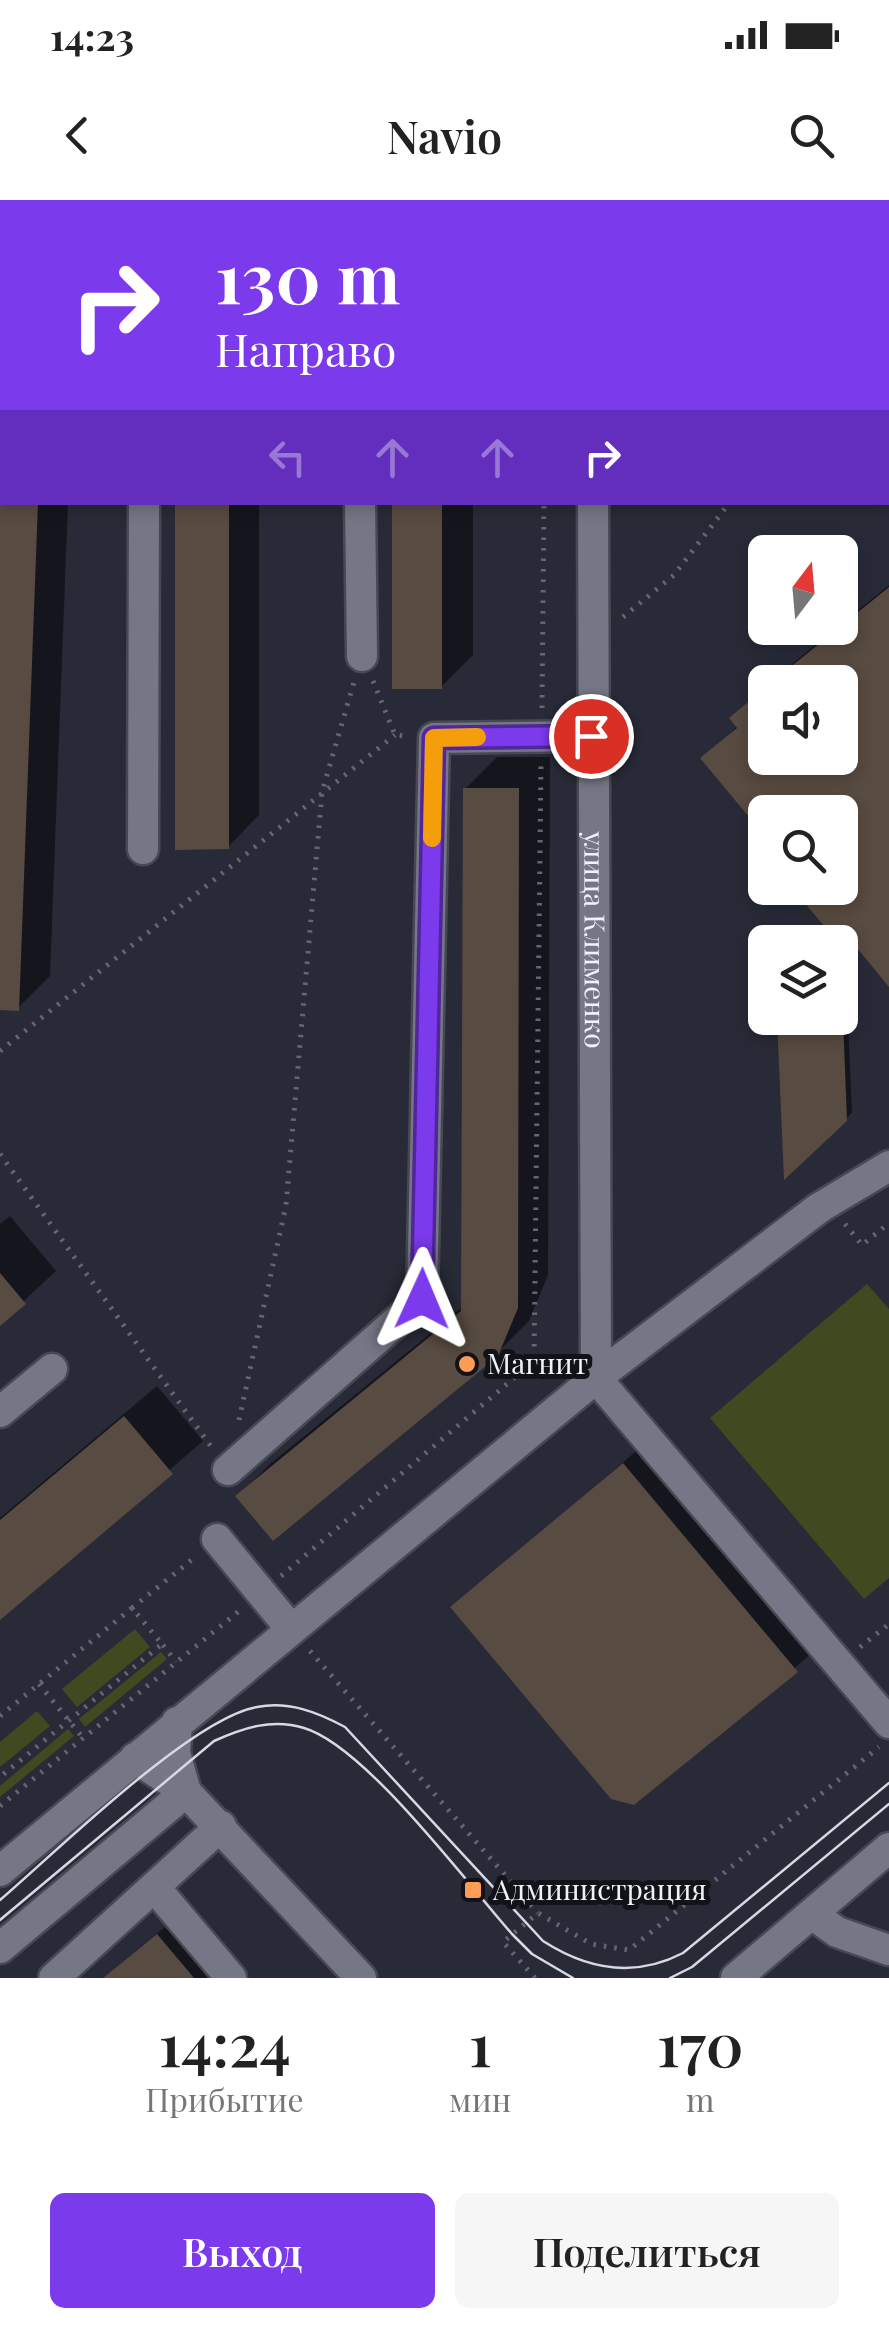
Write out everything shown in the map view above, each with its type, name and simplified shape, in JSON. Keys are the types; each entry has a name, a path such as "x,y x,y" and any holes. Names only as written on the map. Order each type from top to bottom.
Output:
{"street":[{"path":"142,849 144,505"},
{"path":"360,505 362,656"},
{"name":"улица Клименко","path":"593,505 596,1378"},
{"path":"228,1470 422,1299 434,738 591,736"},
{"path":"0,1871 596,1378 827,1203 889,1166"},
{"path":"0,1412 52,1369"},
{"path":"596,1378 889,1724"},
{"path":"217,1539 290,1628"},
{"path":"177,1722 175,1752 186,1792"},
{"path":"135,1758 186,1792 221,1826 361,1978"},
{"path":"0,1948 186,1792"},
{"path":"54,1978 221,1826"},
{"path":"736,1978 889,1848"},
{"path":"156,1888 231,1978"},
{"path":"812,1914 838,1932 889,1950"}],"path":[{"path":"592,643 674,576 728,505"},
{"path":"362,656 396,735"},
{"path":"228,1470 286,1205 322,792 362,656"},
{"path":"0,1051 396,735 434,738"},
{"path":"0,1154 228,1470"},
{"path":"827,1203 862,1245 889,1223"},
{"path":"0,1716 217,1539"},
{"path":"132,1608 176,1662"},
{"path":"290,1628 538,1912 590,1944 629,1950 889,1739"},
{"path":"0,1777 162,1644"},
{"path":"39,1684 83,1738"},
{"path":"535,1978 503,1942 538,1912"}],"green space":[{"path":"867,1284 889,1309 889,1578 864,1599 710,1418"},
{"path":"135,1629 150,1647 77,1707 62,1689"},
{"path":"161,1652 167,1659 85,1727 79,1719"},
{"path":"37,1711 50,1726 0,1767 0,1742"},
{"path":"68,1729 74,1736 0,1797 0,1786"}],"building":[{"path":"0,505 38,505 19,1011 0,1010"},
{"path":"175,505 229,505 229,849 175,850"},
{"path":"392,505 442,505 442,689 392,689"},
{"path":"889,587 889,987 858,949 858,925 823,925 806,905 858,905 858,795 748,795 748,816 700,758 737,728 729,718 748,702 748,775 858,775 858,665 793,665 818,645 858,645 858,612"},
{"path":"463,788 519,788 518,1308 498,1356 273,1541 235,1496 461,1311"},
{"path":"778,1035 844,1035 847,1121 784,1180"},
{"path":"0,1273 26,1304 0,1326"},
{"path":"124,1416 173,1474 0,1620 0,1520"},
{"path":"623,1463 798,1672 634,1805 611,1799 450,1607"},
{"path":"157,1934 194,1978 103,1978"}],"tram line":[{"path":"0,1900 162,1761 197,1735 257,1707 280,1705 302,1709 345,1727 543,1941 577,1959 612,1967 647,1966 683,1953 889,1783"},
{"path":"0,1920 214,1741 258,1726 292,1725 329,1740 356,1760 414,1818 512,1934 532,1954 573,1978"},
{"path":"670,1978 692,1967 889,1804"}],"slow traffic":[{"path":"432,838 434,738 477,737"}],"place":[{"name":"Магнит","path":"467,1364"},
{"name":"Администрация","path":"473,1890"}],"route":[{"path":"422,1299 434,738 591,736"}]}
